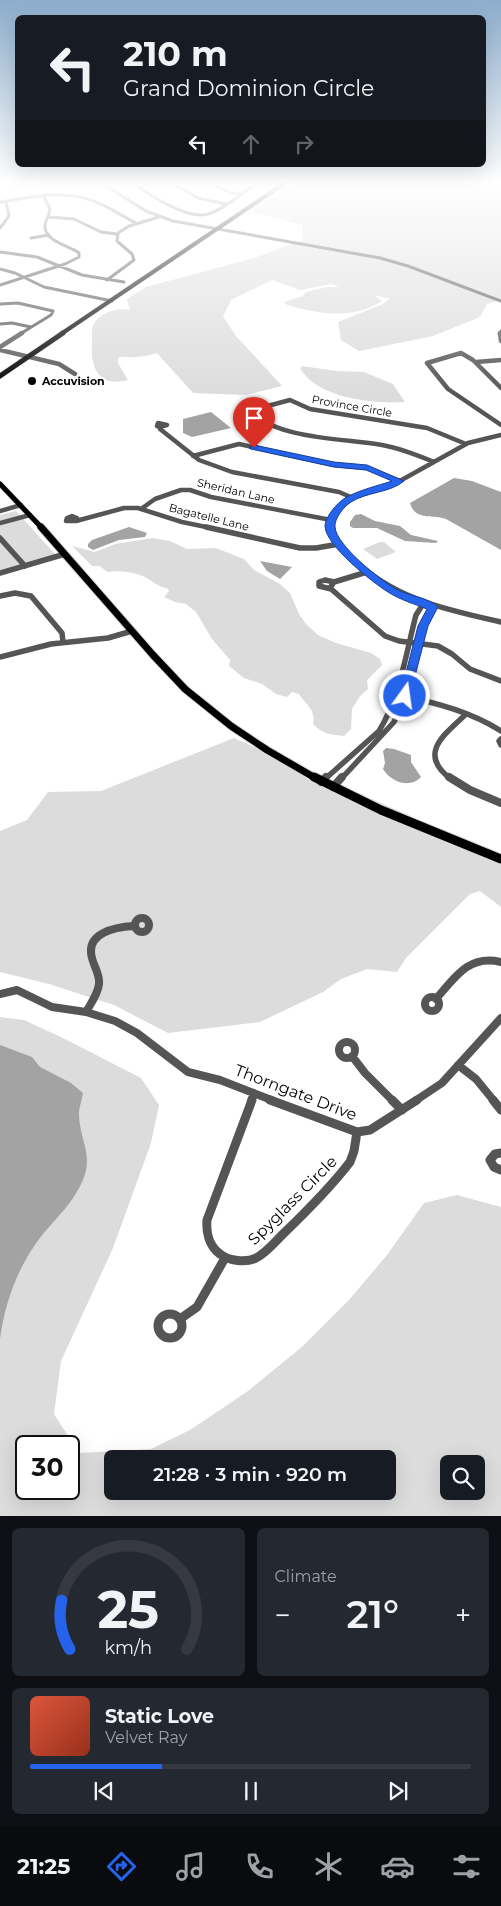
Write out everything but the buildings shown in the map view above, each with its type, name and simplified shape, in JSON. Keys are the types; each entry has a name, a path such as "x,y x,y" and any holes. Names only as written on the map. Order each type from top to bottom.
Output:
{"main road":[{"path":"0,376 182,254"},
{"path":"0,484 65,554 170,674 217,715 271,754 321,782 401,819 501,859"}],"street":[{"path":"13,254 37,257 62,265 82,275 124,282"},
{"path":"0,285 22,276 75,260 79,254"},
{"path":"107,280 130,265 134,260 132,254"},
{"path":"355,254 408,266 501,301"},
{"path":"0,269 22,276 44,287 112,301"},
{"path":"0,304 18,303 52,311 51,315 0,349"},
{"path":"0,324 12,323 31,327"},
{"path":"501,332 501,341"},
{"path":"0,349 59,364 75,374"},
{"path":"501,388 490,380 470,353 461,353 427,363 448,389 501,425"},
{"path":"476,362 501,360"},
{"name":"Province Circle","path":"434,462 404,450 381,444 343,440 284,429 262,421 249,411 290,400 310,409 426,428 466,444"},
{"path":"494,420 501,418"},
{"path":"161,427 160,429 198,460 231,472 339,492 354,498"},
{"path":"501,435 466,444 400,481 354,498 339,507 330,525 332,534 339,544 367,572 393,591 433,607 501,622"},
{"path":"193,456 239,444 334,465 367,468 400,481"},
{"name":"Sheridan Lane","path":"141,509 155,499 181,490 190,490 240,503 331,520"},
{"path":"0,511 20,505"},
{"name":"Bagatelle Lane","path":"76,521 124,508 141,509 182,522 300,548 316,548 339,544"},
{"path":"0,523 30,515"},
{"path":"0,538 25,566"},
{"path":"0,573 65,554"},
{"path":"367,572 334,582 325,580 319,582 319,586 331,589 385,636 438,646 452,654 470,669 501,681"},
{"path":"331,589 330,586 334,582"},
{"path":"0,596 15,593 31,596 62,633 63,642"},
{"path":"321,782 379,731 394,695 416,616 423,604"},
{"path":"333,787 394,722 405,696 423,626 433,607"},
{"path":"0,657 63,642 105,638 131,630"},
{"path":"394,695 405,696 465,715 496,727 501,731"},
{"path":"465,715 435,747 433,754 437,766 466,790 501,803"},
{"path":"501,738 499,741 501,745"},
{"path":"86,1012 100,981 91,956 90,949 93,941 104,932 122,926 134,926"},
{"path":"436,999 469,964 486,959 501,962"},
{"name":"Thorngate Drive","path":"0,994 16,990 52,1007 86,1012 114,1021 137,1033 188,1072 220,1080 356,1132 375,1128 442,1083 501,1018"},
{"path":"352,1056 365,1073 402,1110"},
{"path":"458,1065 476,1079 501,1110"},
{"path":"180,1319 197,1307 225,1258 216,1251 209,1241 206,1232 207,1220 254,1093"},
{"name":"Spyglass Circle","path":"225,1258 242,1261 256,1258 275,1243 351,1161 356,1132"},
{"path":"501,1153 495,1154 490,1160 494,1167 501,1170"}],"shaded area":[{"path":"266,254 501,254 501,300 487,304 480,317 433,336 359,351 341,340 338,322 383,304 390,299 374,295 382,301 371,307 347,313 323,313 287,305 284,302 303,296 306,292 327,287 340,287 331,284 300,290 272,280 231,300 223,316 236,336 282,386 246,395 193,393 157,353 141,357 118,358 118,363 128,380 109,381 98,373 93,359 92,332 95,322 101,315 116,310 130,310 127,299 146,287"},
{"path":"302,366 337,371 364,372 393,384 405,402 377,402 346,397 319,386 308,378 300,368"},
{"path":"211,412 231,428 192,437 183,433 183,419"},
{"path":"454,478 472,481 501,492 501,550 446,519 420,515 412,509 410,503"},
{"path":"16,511 56,555 0,571 0,515"},
{"path":"361,514 375,521 400,526 411,535 438,541 436,543 405,541 377,528 353,528 350,526 350,522 355,515"},
{"path":"129,527 147,533 145,537 119,540 93,550 88,547 92,540"},
{"path":"153,538 170,541 187,549 216,548 244,559 254,570 280,584 290,593 299,614 306,624 318,635 336,643 371,653 380,659 382,665 367,680 368,689 360,696 352,709 351,729 344,736 324,732 313,724 312,711 299,694 292,692 287,697 276,694 262,684 244,678 229,666 230,660 212,639 196,612 186,604 164,597 169,591 167,588 136,574 121,571 108,572 99,566 92,566 72,546 95,552 115,544"},
{"path":"384,542 396,552 377,559 363,549"},
{"path":"260,561 292,567 280,579 267,571"},
{"path":"234,738 501,856 501,907 480,891 470,894 406,958 397,972 367,969 341,979 323,992 260,1022 168,1033 114,1005 49,984 0,972 0,831 27,820 48,792 101,791"},
{"path":"386,748 411,755 411,762 421,777 412,783 406,783 386,774 383,769 385,763 383,751"},
{"path":"0,1017 24,1020 141,1078 159,1105 151,1143 113,1248 61,1361 54,1414 67,1435 15,1435 15,1500 80,1500 80,1453 104,1452 104,1500 396,1500 396,1450 133,1450 151,1449 190,1430 248,1391 303,1346 349,1300 387,1255 424,1203 457,1195 501,1207 501,1516 0,1516"},
{"path":"0,1045 32,1057 40,1067 71,1083 83,1093 79,1121 87,1163 86,1172 74,1197 34,1246 20,1270 9,1297 0,1339"}],"place":[{"name":"Accuvision","path":"32,381"}],"route":[{"path":"254,448 334,465 367,468 400,481 347,500 334,514 330,525 332,534 339,544 367,572 393,591 433,607 423,626 405,696"}]}
